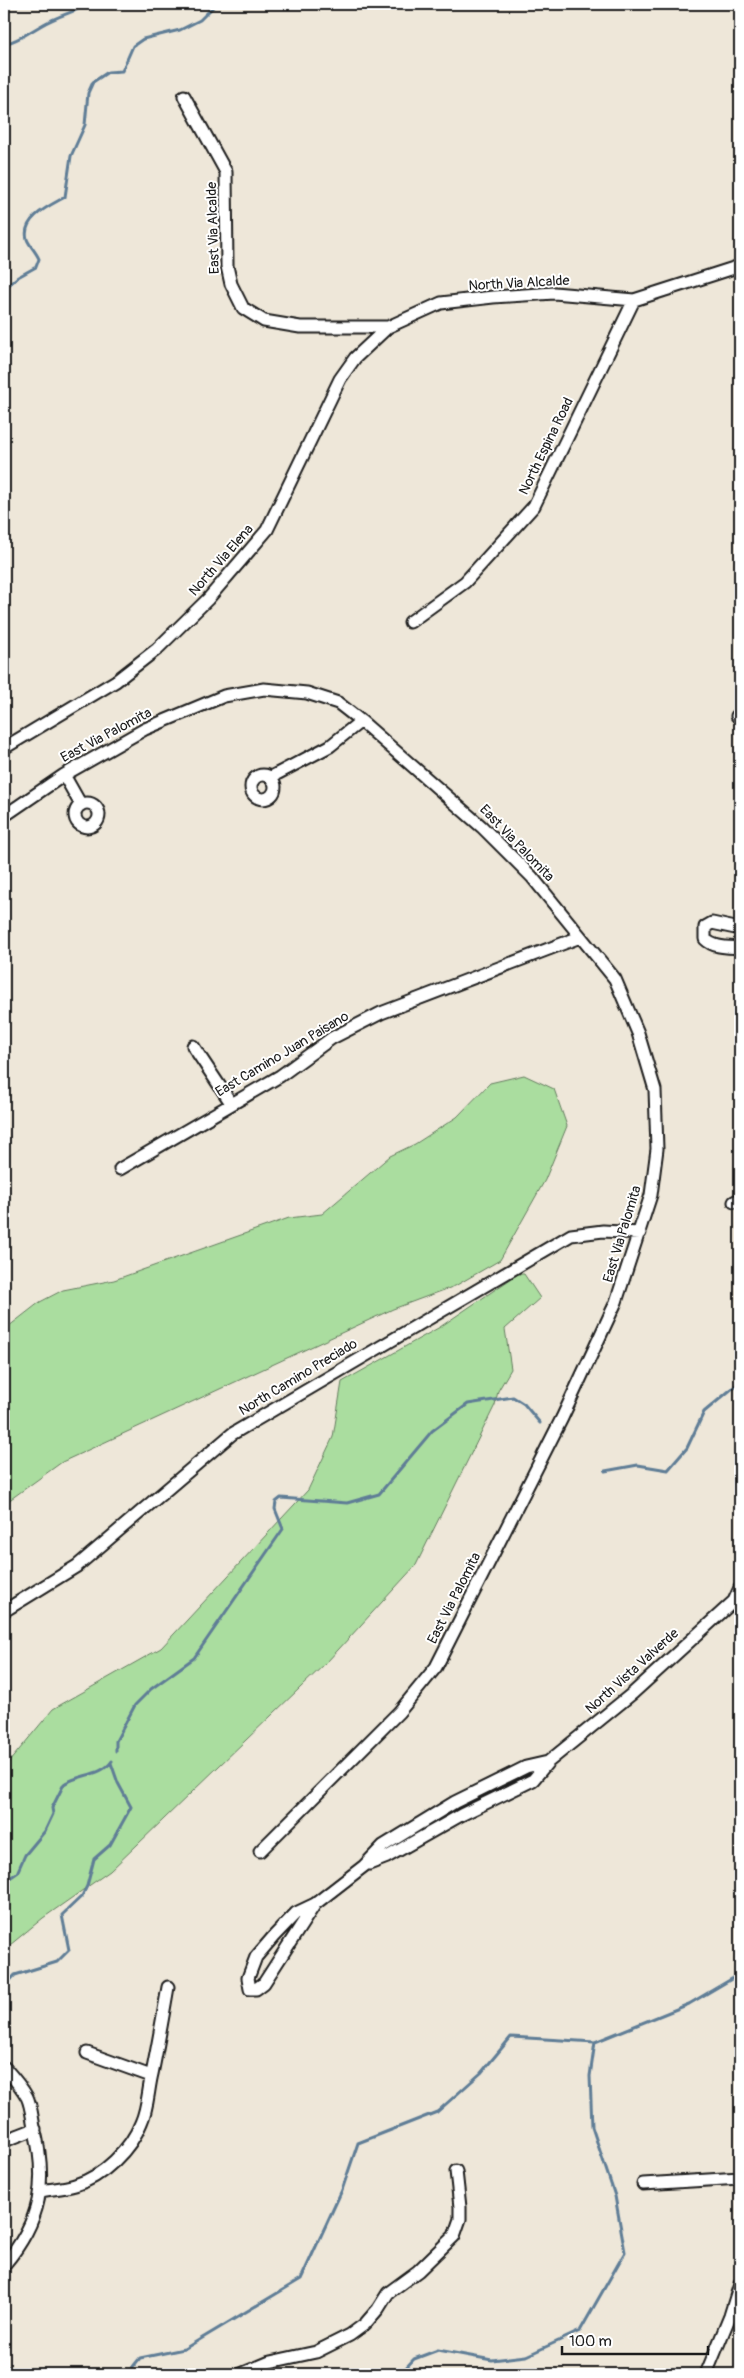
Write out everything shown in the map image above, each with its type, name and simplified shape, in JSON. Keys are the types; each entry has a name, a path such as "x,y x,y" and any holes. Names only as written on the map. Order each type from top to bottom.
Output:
{"street":[{"name":"East Via Alcalde","path":"184,96 226,172 227,266 231,284 243,308 264,321 300,328 388,327"},
{"name":"North Via Alcalde","path":"388,327 441,303 493,297 554,293 634,300 740,266"},
{"name":"North Espina Road","path":"410,622 465,582 534,506 634,300"},
{"name":"North Via Elena","path":"4,748 116,681 157,649 208,599 267,530 340,378 354,358 388,327"},
{"name":"East Via Palomita","path":"4,816 64,775 145,729 224,696 264,689 307,693 338,703 482,827 532,877 614,980 638,1033 655,1090 657,1149 651,1195 616,1302 562,1418 436,1667 399,1712 260,1851"},
{"path":"271,777 330,746 361,721"},
{"path":"64,775 81,805"},
{"path":"740,929 712,923 705,928 705,939 709,943 716,946 740,948"},
{"name":"East Camino Juan Paisano","path":"120,1169 280,1076 332,1038 381,1013 580,937"},
{"path":"193,1046 231,1103"},
{"name":"North Camino Preciado","path":"4,1611 77,1566 232,1434 328,1376 572,1235 603,1231 640,1233"},
{"name":"North Vista Valverde","path":"315,1904 264,1982 256,1989 250,1989 248,1978 256,1957 296,1913 315,1904 364,1866 383,1846 455,1802 526,1767 548,1762 633,1693 737,1601 740,1588"},
{"path":"41,2190 83,2182 106,2168 121,2153 142,2122 168,1987"},
{"path":"87,2053 151,2076"},
{"path":"4,2066 28,2098 40,2148 41,2190 39,2202 20,2245 4,2265"},
{"path":"4,2141 35,2128"},
{"path":"241,2374 270,2362 316,2352 350,2335 365,2324 378,2309 388,2293 418,2271 454,2236 460,2219 456,2171"},
{"path":"643,2184 740,2178"},
{"path":"706,2374 730,2316 740,2284"}],"green space":[{"path":"524,1075 554,1089 567,1126 545,1180 500,1260 455,1286 393,1309 62,1462 4,1504 4,1330 40,1302 63,1290 114,1280 289,1218 322,1214 390,1156 415,1144 457,1117 490,1083"},
{"path":"518,1274 524,1274 540,1298 505,1329 511,1369 498,1391 495,1405 416,1565 327,1662 110,1871 43,1918 10,1945 4,1942 4,1768 53,1709 161,1648 308,1490 333,1437 342,1382 440,1327"}],"waterway":[{"path":"4,44 19,39 54,19 90,4"},
{"path":"4,289 18,277 36,267 39,259 27,239 26,231 28,225 38,213 65,197 71,156 85,125 88,93 93,82 108,72 122,71 133,46 143,39 180,30 200,20 216,4"},
{"path":"605,1471 638,1465 668,1470 687,1448 704,1412 740,1382"},
{"path":"116,1751 116,1741 135,1705 151,1689 194,1658 283,1529 275,1509 276,1502 281,1498 347,1503 379,1494 432,1431 468,1404 513,1397 524,1404 540,1423"},
{"path":"4,1882 17,1873 25,1855 45,1831 53,1814 52,1808 64,1784 102,1770 112,1761"},
{"path":"4,1987 15,1975 57,1962 69,1950 62,1915 82,1896 87,1886 94,1859 110,1845 131,1807 118,1783 111,1763"},
{"path":"400,2374 414,2359 438,2350 492,2360 526,2356 580,2331 625,2252 615,2196 592,2127 590,2076 595,2042 689,2004 740,1974"},
{"path":"127,2374 140,2358 184,2349 301,2279 342,2190 358,2143 437,2112 481,2073 511,2037 595,2042"},
{"path":"4,2366 29,2374"}]}
